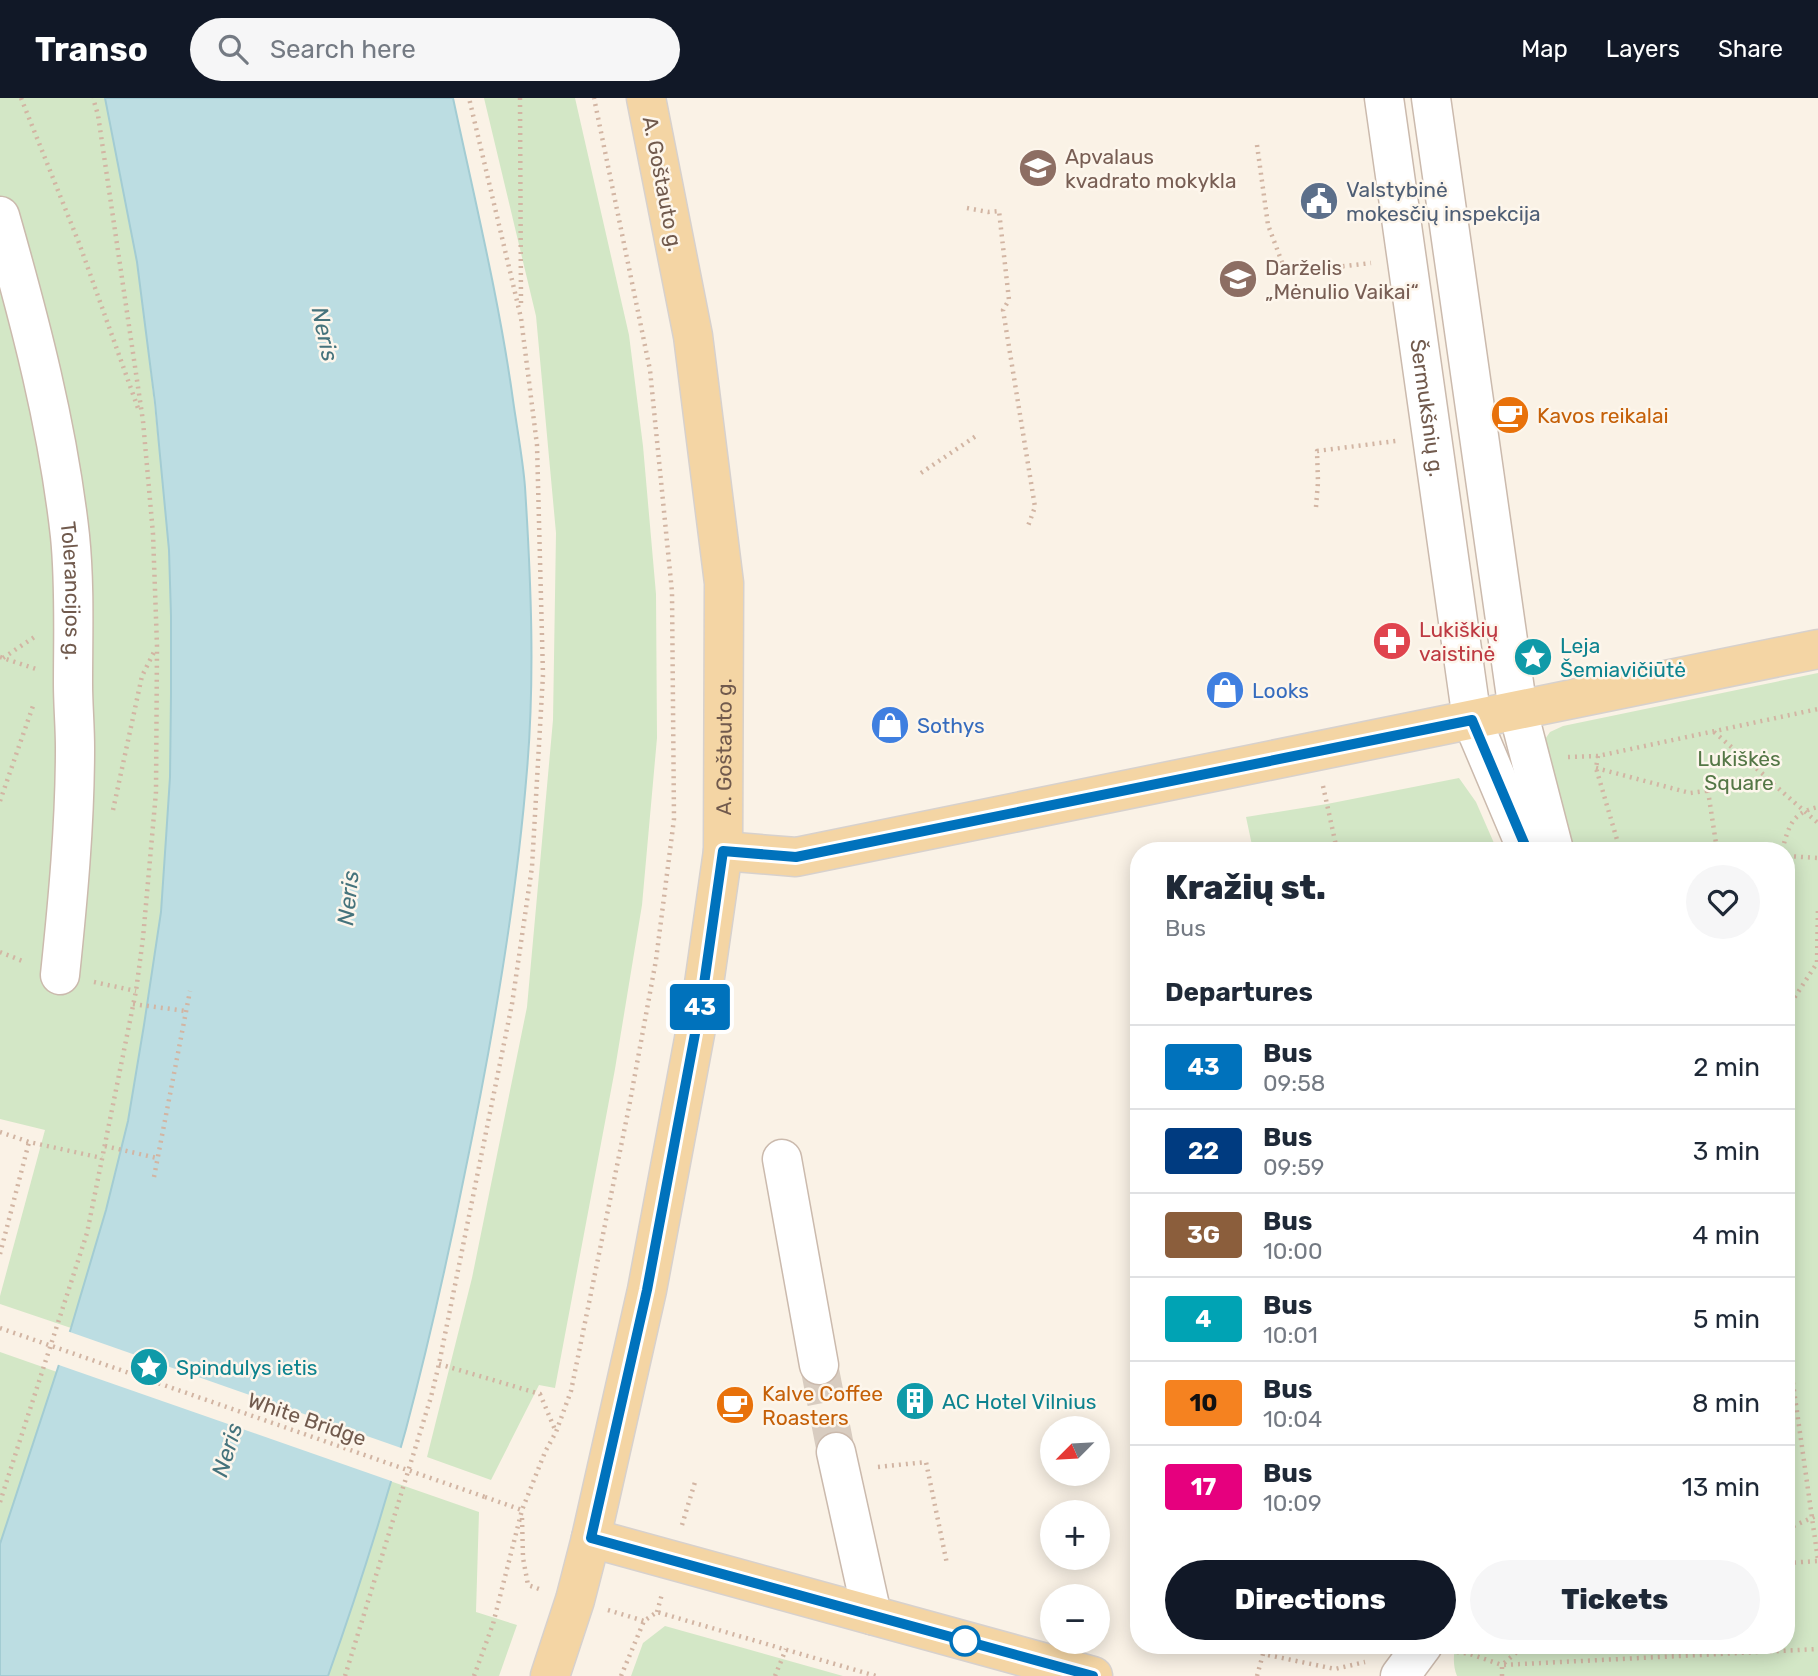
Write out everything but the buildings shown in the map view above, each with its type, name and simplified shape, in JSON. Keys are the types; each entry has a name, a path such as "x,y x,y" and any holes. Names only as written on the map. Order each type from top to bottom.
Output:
{"main road":[{"name":"A. Goštauto g.","path":"550,1676 575,1600 591,1538 647,1290 703,991 723,851 724,583 692,335 646,98"},
{"path":"723,851 796,857 1818,649"},
{"path":"591,1538 1093,1676"}],"street":[{"name":"Šermukšnių g.","path":"1384,98 1472,720 1524,842"},
{"path":"1431,98 1518,711 1551,842"},
{"name":"Tolerancijos g.","path":"0,216 41,368 70,537 75,621 75,749 70,882 75,978"},
{"path":"782,1159 819,1365"},
{"path":"839,1462 872,1615"}],"path":[{"path":"22,98 79,243 143,421"},
{"path":"0,1502 87,1233 136,990 156,792 157,646 154,547 143,421 117,236 93,98"},
{"path":"345,1676 439,1364 512,1003 533,867 543,675 537,445 521,318 469,98"},
{"path":"520,98 521,318"},
{"path":"474,1676 493,1624 522,1510 571,1391 656,960 674,819 671,592 650,370 594,98"},
{"path":"1257,145 1268,225 1286,273 1407,258"},
{"path":"967,208 999,211 1009,300 1003,310 1035,507 1028,526"},
{"path":"921,473 979,434"},
{"path":"1316,507 1317,451 1432,437"},
{"path":"0,801 36,698"},
{"path":"1562,757 1598,755 1818,709"},
{"path":"1714,731 1818,823"},
{"path":"1315,751 1335,842"},
{"path":"1598,755 1596,768 1618,842"},
{"path":"1596,768 1690,793 1771,782"},
{"path":"1708,790 1716,842"},
{"path":"1785,842 1790,825 1803,810 1818,807"},
{"path":"1795,857 1818,858"},
{"path":"1795,997 1817,963 1818,905"},
{"path":"75,978 136,990"},
{"path":"154,1177 190,991"},
{"path":"133,1004 186,1011"},
{"path":"0,1132 29,1142 102,1158"},
{"path":"0,1254 29,1142"},
{"path":"105,1146 157,1158"},
{"name":"White Bridge","path":"0,1328 522,1510"},
{"path":"439,1364 540,1394 556,1432"},
{"path":"1795,1397 1818,1560 1795,1562"},
{"path":"839,1462 926,1462 947,1564"},
{"path":"522,1510 523,1558 528,1585"},
{"path":"1795,1525 1818,1515"},
{"path":"621,1676 644,1621 657,1612 876,1676"},
{"path":"775,1676 786,1649"},
{"path":"1795,1650 1818,1649"},
{"path":"1257,1676 1264,1654 1335,1669 1362,1664 1378,1654"},
{"path":"1415,1656 1471,1654 1502,1665 1719,1654"},
{"path":"1502,1665 1515,1654"},
{"path":"1502,1665 1502,1676"}],"green space":[{"path":"0,98 105,98 137,262 169,550 170,777 161,912 128,1121 106,1210 71,1328 0,1304 45,1130 0,1119"},
{"path":"484,98 575,98 629,335 643,446 656,594 657,738 642,905 615,1069 555,1388 539,1385 491,1480 427,1457 472,1278 527,1007 553,720 556,533 536,316"},
{"name":"Lukiškės Square","path":"1818,673 1818,1676 1457,1676 1455,1669 1454,1654 1795,1654 1795,842 1561,842 1543,742 1550,732 1563,726"},
{"path":"1459,778 1476,802 1494,842 1251,842 1246,817"},
{"path":"0,1352 57,1372 0,1544"},
{"path":"390,1481 479,1512 476,1612 517,1625 499,1676 328,1676"},
{"path":"665,1626 843,1676 631,1676 643,1643"}],"water":[{"name":"Neris","path":"105,98 453,98 494,291 522,457 530,593 531,700 522,821 502,975 474,1127 422,1367 379,1522 328,1676 0,1676 0,1544 71,1328 106,1210 128,1121 161,912 166,838 171,694 169,550 155,403 137,262"}],"pier":[{"path":"67,1331 404,1449 394,1482 56,1364"}],"tunnel":[{"path":"819,1365 836,1452"}],"bus line":[{"name":"43","path":"1093,1676 591,1538 647,1290 703,991 723,851 796,857 1472,720 1524,842"}],"place":[{"name":"Apvalaus kvadrato mokykla","path":"1038,168"},
{"name":"Valstybinė mokesčių inspekcija","path":"1319,201"},
{"name":"Darželis „Mėnulio Vaikai“","path":"1238,279"},
{"name":"Kavos reikalai","path":"1510,415"},
{"name":"Lukiškių vaistinė","path":"1392,641"},
{"name":"Leja Šemiavičiūtė","path":"1533,657"},
{"name":"Looks","path":"1225,690"},
{"name":"Sothys","path":"890,725"},
{"name":"Spindulys ietis","path":"149,1367"},
{"name":"AC Hotel Vilnius","path":"915,1401"},
{"name":"Kalve Coffee Roasters","path":"735,1405"}]}
